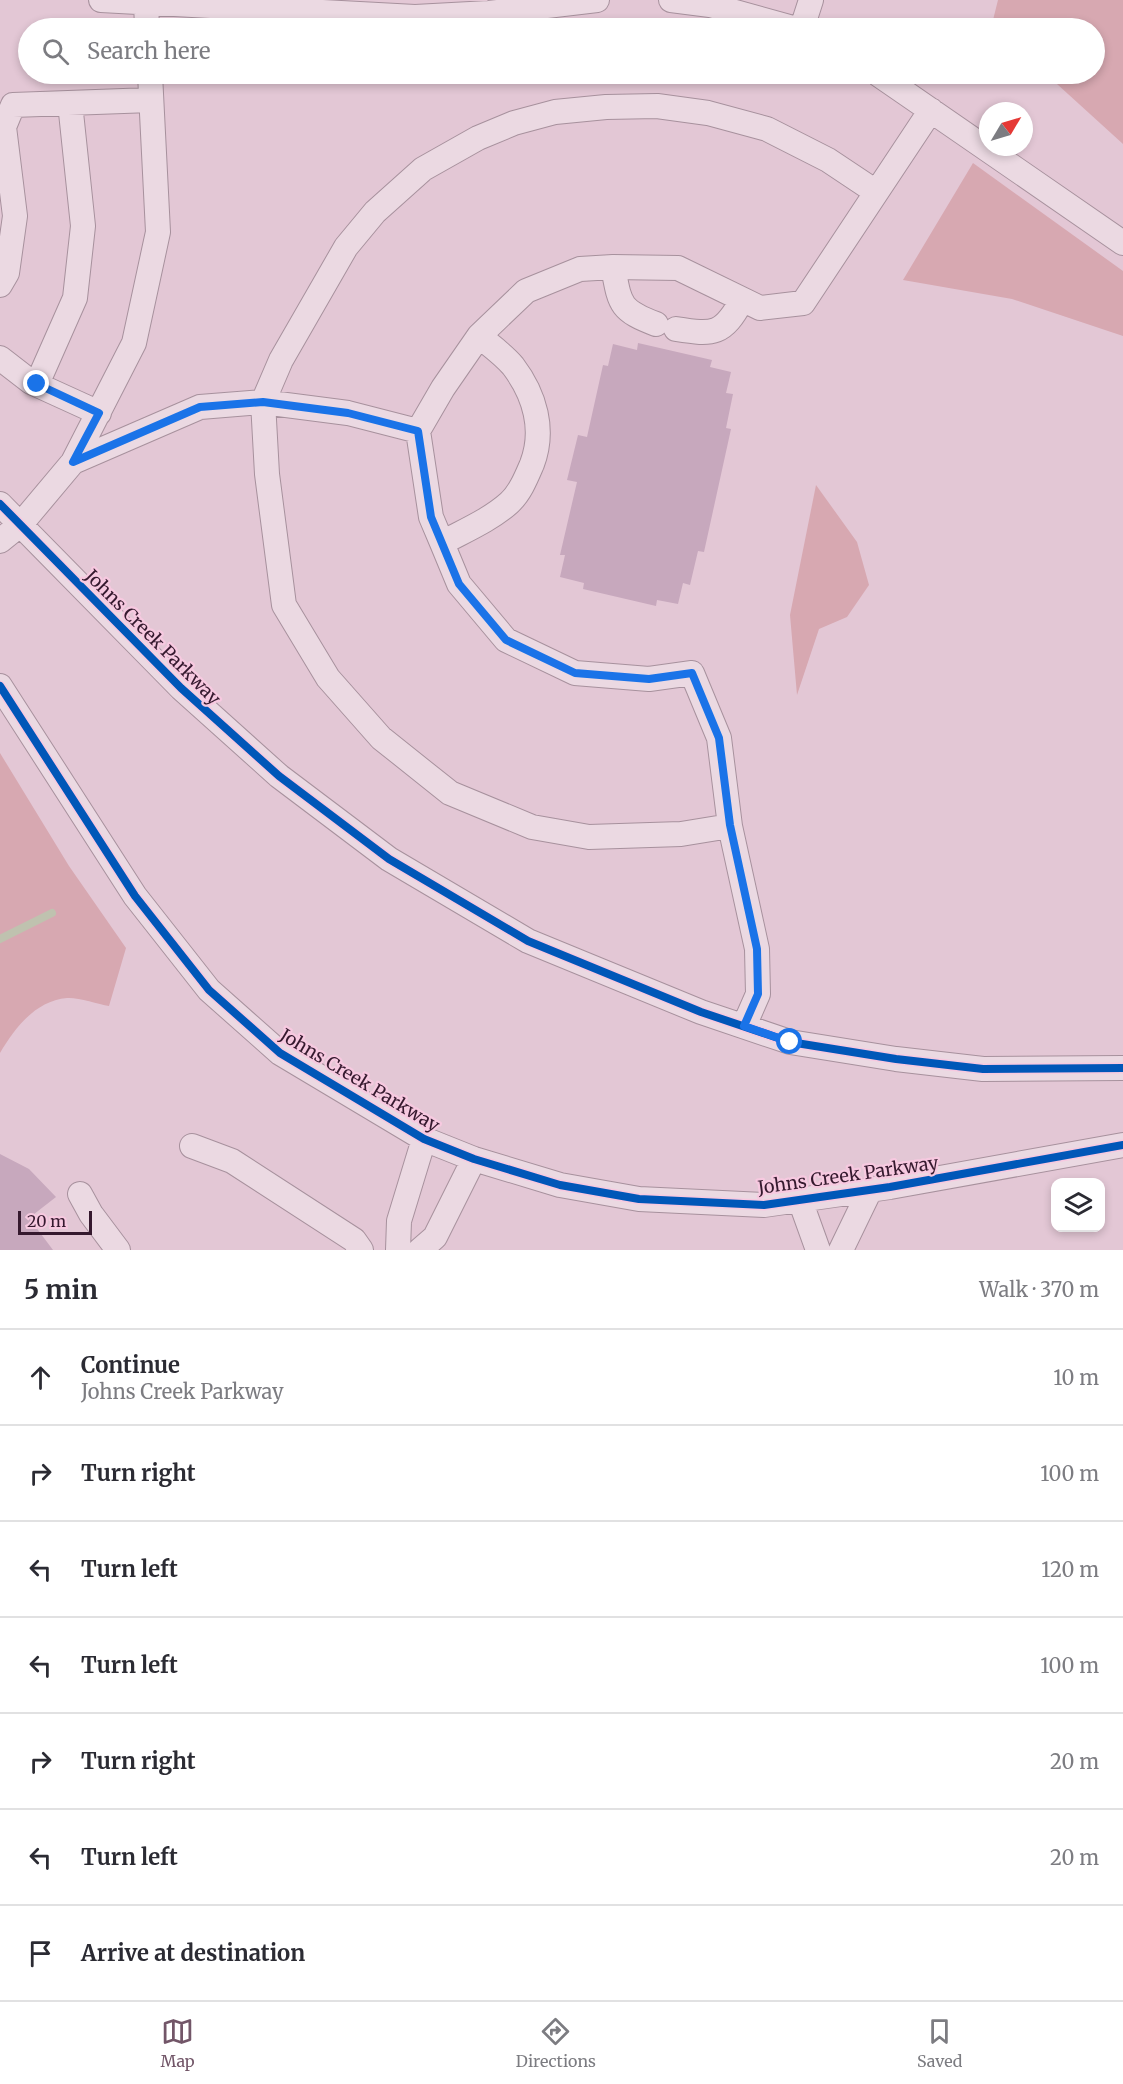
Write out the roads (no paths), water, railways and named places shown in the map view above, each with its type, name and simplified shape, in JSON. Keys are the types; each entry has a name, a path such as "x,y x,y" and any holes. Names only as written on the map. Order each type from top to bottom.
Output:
{"street":[{"path":"101,0 415,17 487,7 597,0"},
{"path":"671,0 710,5 757,18"},
{"path":"806,18 812,0"},
{"path":"146,2 147,18"},
{"path":"0,542 21,524 73,462 134,343 158,232 150,84"},
{"path":"893,84 1123,243"},
{"path":"0,285 7,273 15,216 4,128 13,105 151,100"},
{"path":"37,384 75,298 83,226 70,103"},
{"path":"730,825 681,834 589,837 532,827 450,793 381,738 328,678 284,605 267,474 263,402 281,360 346,247 375,212 423,169 478,138 514,123 555,112 606,107 657,106 708,113 767,129 828,160 876,192"},
{"path":"744,1026 758,994 757,949 730,825 719,738 692,673 649,679 575,673 506,640 459,584 431,517 418,431 443,388 479,336 526,291 580,269 678,268 760,308 803,303 931,110"},
{"path":"613,267 621,302 629,313 666,327 699,333 718,330 731,320 742,300"},
{"path":"442,543 483,521 509,503 525,481 538,449 538,418 530,393 512,365 479,336"},
{"path":"0,358 37,384 99,413"},
{"path":"73,462 200,407 263,402 348,413 418,431"},
{"name":"Johns Creek Parkway","path":"0,504 190,696 279,776 388,859 528,941 701,1012 790,1042 982,1069 1123,1068"},
{"name":"Johns Creek Parkway","path":"0,686 135,896 209,990 280,1053 424,1139 474,1159 560,1185 639,1199 764,1205 870,1190 1123,1145"},
{"path":"398,1250 399,1221 424,1139"},
{"path":"192,1146 232,1161 354,1239 361,1250"},
{"path":"420,1250 435,1237 474,1159"},
{"path":"841,1250 870,1190"},
{"path":"80,1194 91,1214 118,1250"},
{"path":"800,1200 818,1250"}],"waterway":[{"path":"0,939 52,913"}]}
